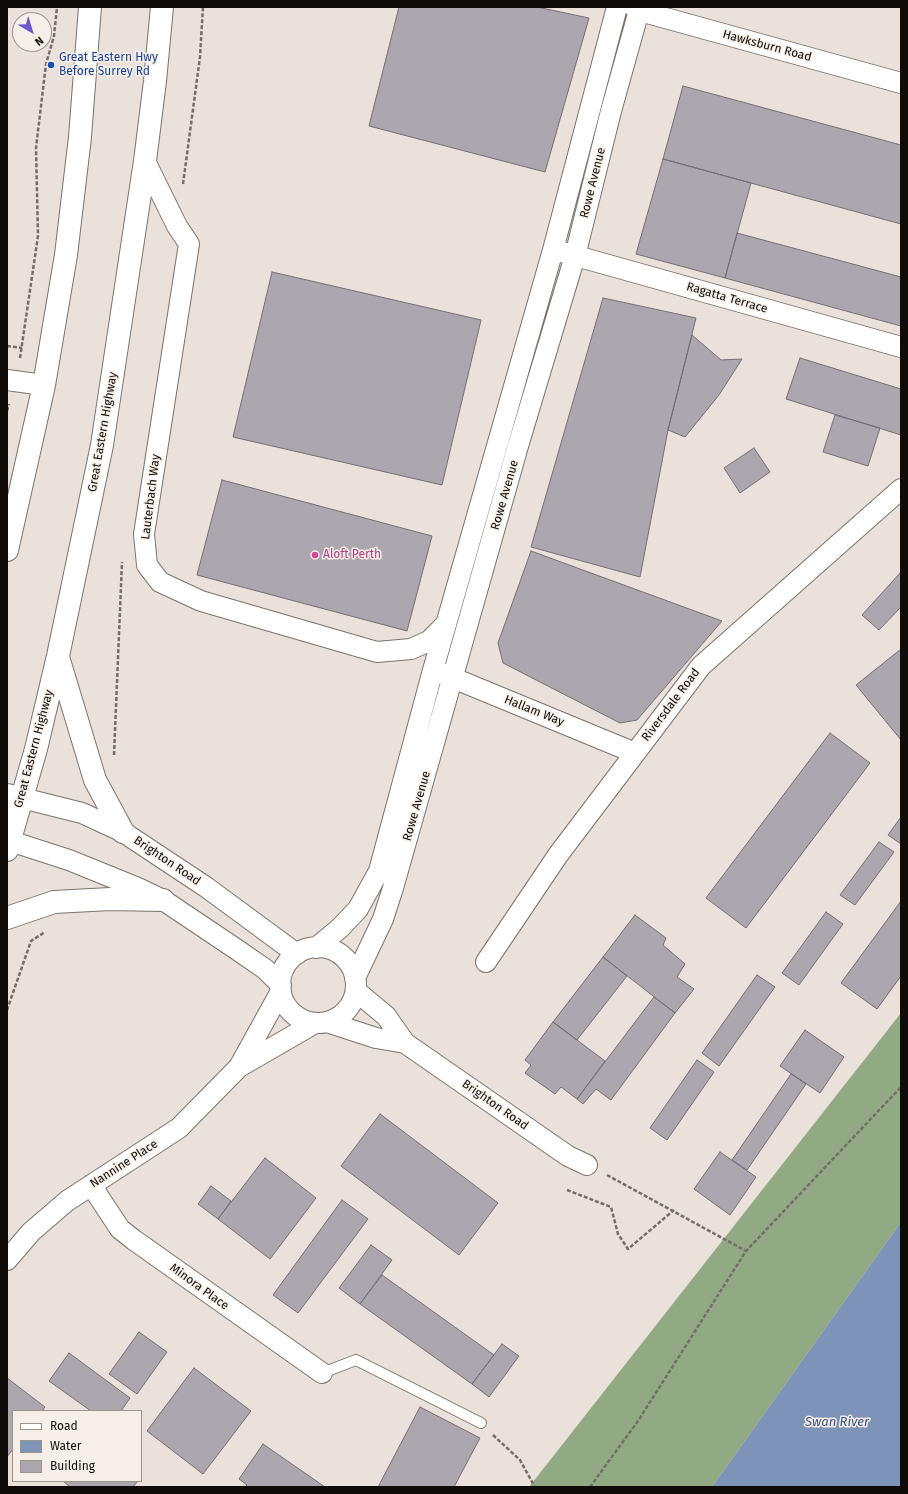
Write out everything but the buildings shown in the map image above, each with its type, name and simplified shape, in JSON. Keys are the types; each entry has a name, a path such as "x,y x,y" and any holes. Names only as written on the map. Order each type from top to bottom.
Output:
{"highway":[{"path":"7,550 44,385 67,247 80,137 90,7"},
{"name":"Great Eastern Highway","path":"8,844 14,796 36,749 58,656 102,445 145,161 162,7"},
{"path":"58,656 95,780 123,832"},
{"path":"7,918 54,902 110,899 163,900"}],"street":[{"name":"Rowe Avenue","path":"306,951 340,928 358,909 379,871 433,670 553,250 617,7"},
{"name":"Rowe Avenue","path":"356,984 389,900 454,678 518,446 575,256 638,8"},
{"name":"Hawksburn Road","path":"638,8 901,83"},
{"name":"Lauterbach Way","path":"145,161 177,226 189,244 144,534 147,564 160,582 201,601 377,652 411,649 429,641 447,623"},
{"name":"Ragatta Terrace","path":"553,250 901,347"},
{"path":"11,381 44,385"},
{"name":"Riversdale Road","path":"486,962 558,855 701,666 901,489"},
{"name":"Hallam Way","path":"433,670 635,753"},
{"name":"Brighton Road","path":"14,796 82,813 123,832 306,951"},
{"path":"8,844 69,860 138,888 163,900 265,969 281,988 285,1003 292,1013 303,1020 321,1022 334,1020 346,1011 354,998 356,984 349,963 341,955 326,949 306,951 285,968 281,988"},
{"name":"Brighton Road","path":"356,984 386,1016 405,1042 568,1156 587,1165"},
{"name":"Nannine Place","path":"7,1260 45,1219 91,1185 179,1128 239,1067 281,988"},
{"name":"Brighton Road","path":"321,1022 376,1038 405,1042"},
{"name":"Nannine Place","path":"239,1067 321,1022"},
{"name":"Minora Place","path":"91,1185 120,1229 322,1373"}],"lane":[{"path":"322,1373 356,1360 481,1424"}],"path":[{"path":"7,411 11,381 22,348 38,236 36,148 46,64 54,36 57,7"},
{"path":"7,346 22,348"},
{"path":"590,1487 638,1421 746,1251 901,1087"},
{"path":"587,1165 674,1210 746,1251"},
{"path":"566,1190 611,1207 618,1234 628,1249 674,1210"},
{"path":"481,1424 520,1460 535,1487"}],"green space":[{"path":"901,1013 901,1222 712,1487 529,1487"}],"water":[{"name":"Swan River","path":"901,1222 901,1487 712,1487"}],"place":[{"name":"Great Eastern Hwy Before Surrey Rd","path":"51,65"},
{"name":"Aloft Perth","path":"315,555"}]}
